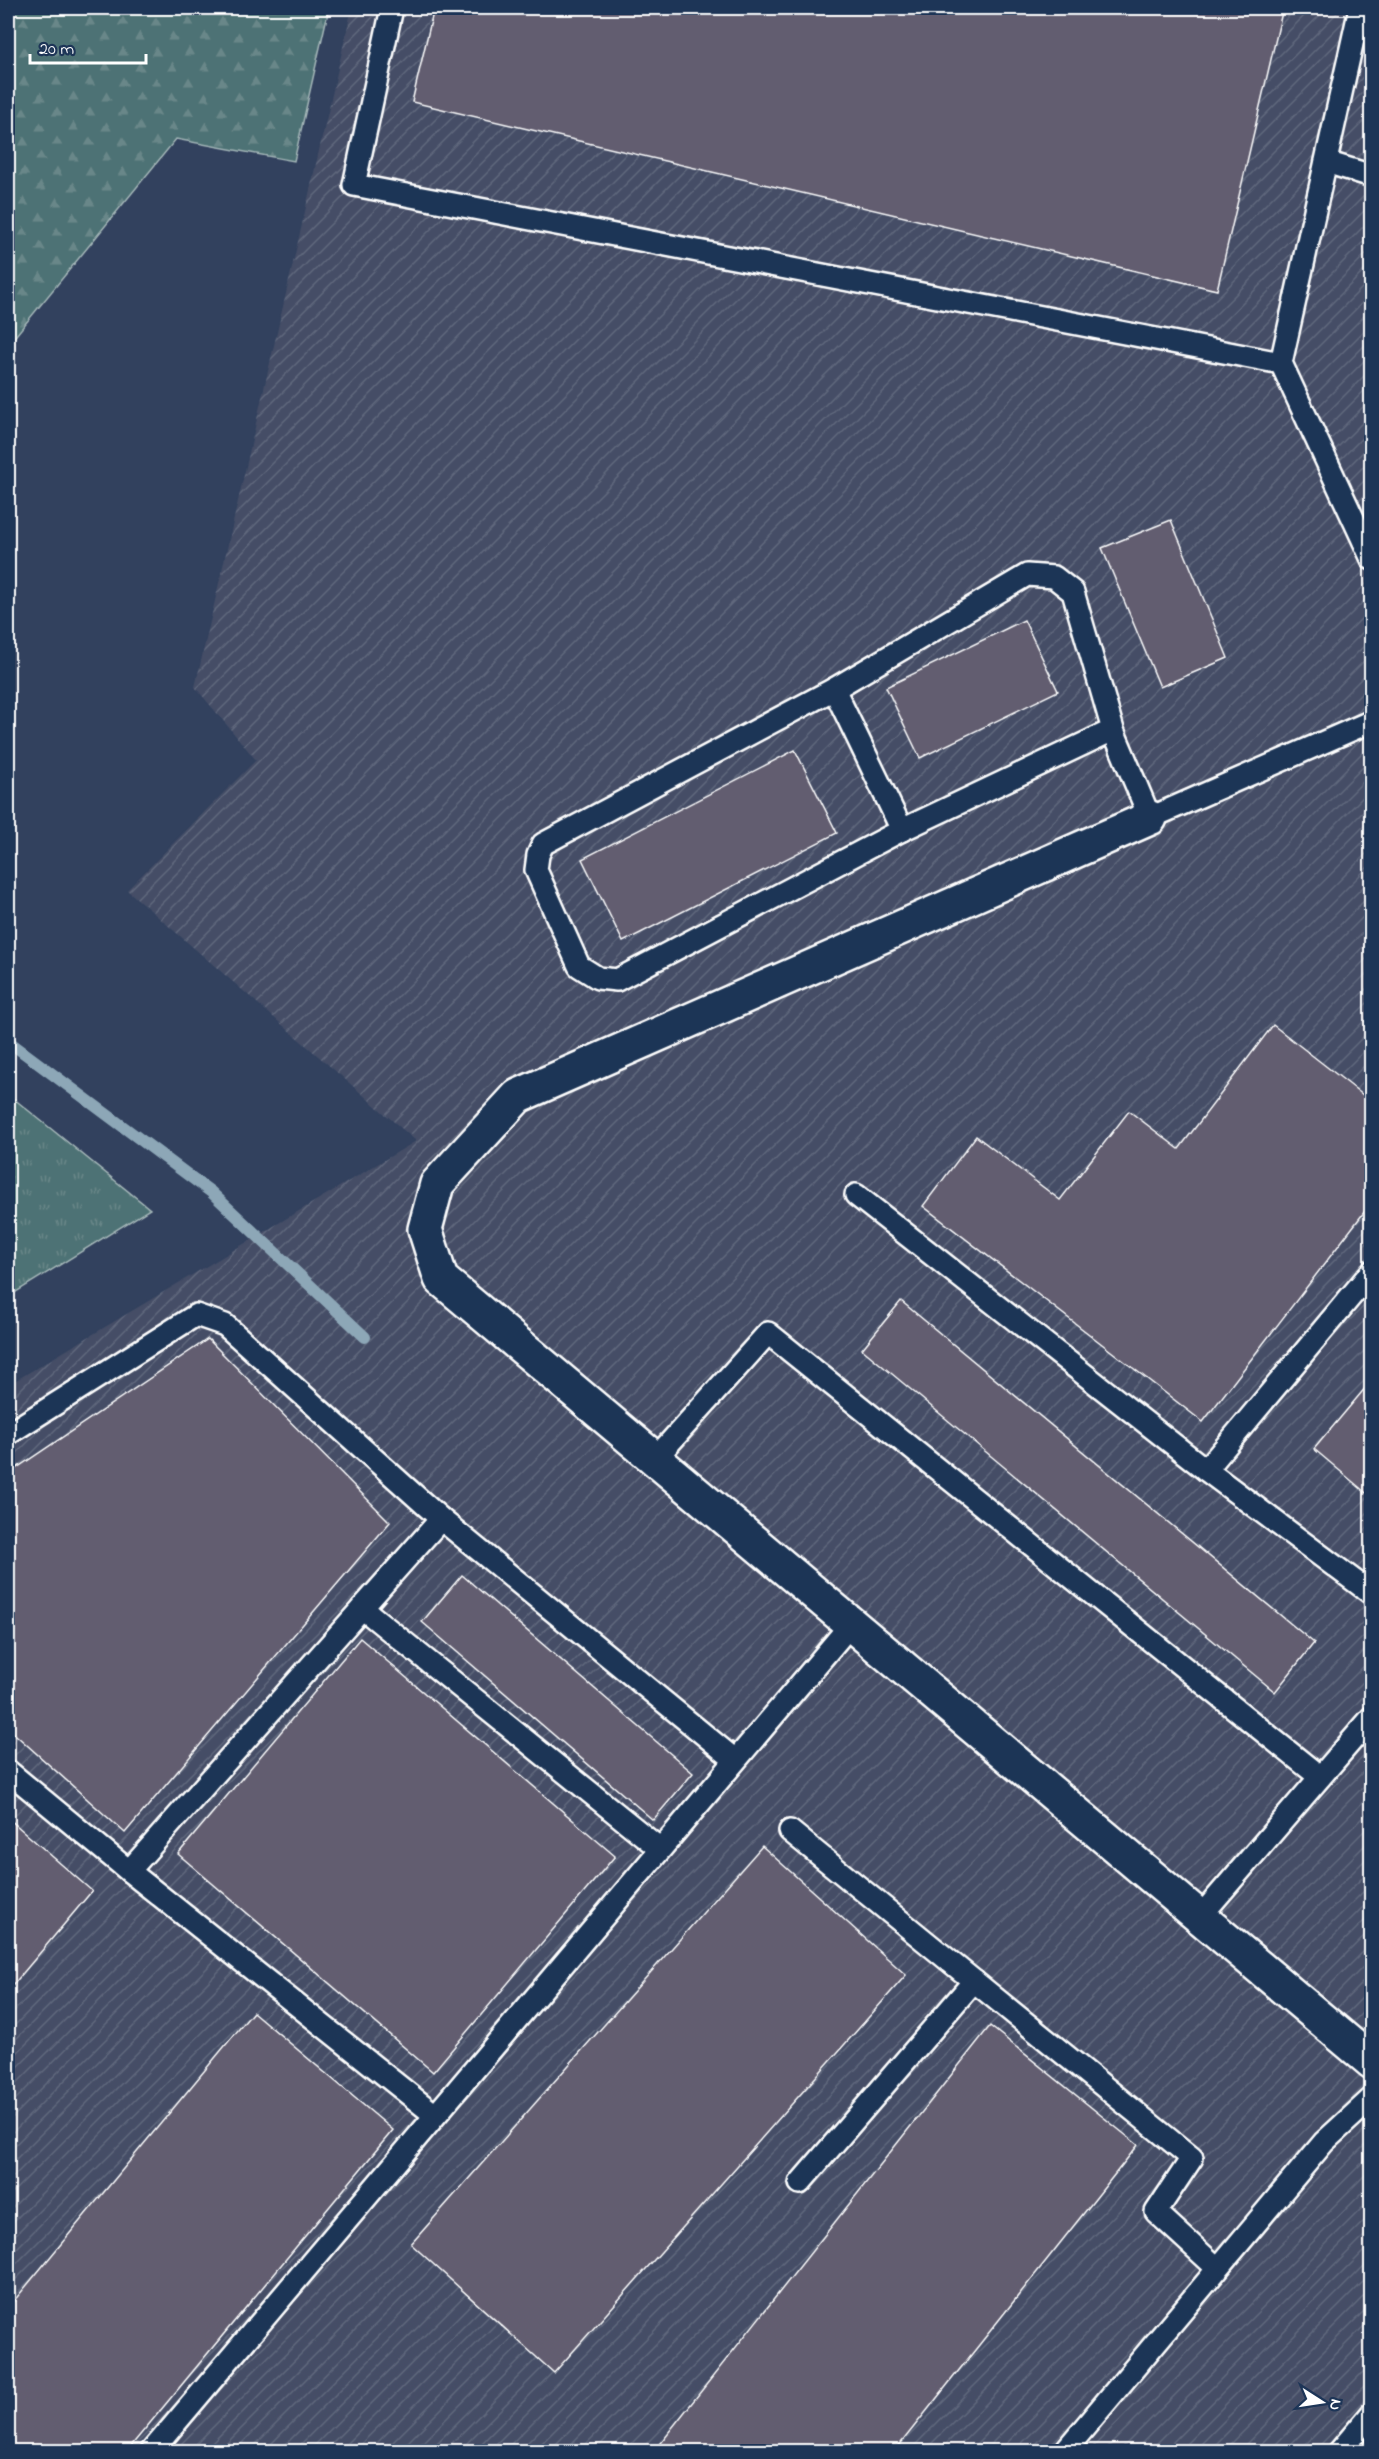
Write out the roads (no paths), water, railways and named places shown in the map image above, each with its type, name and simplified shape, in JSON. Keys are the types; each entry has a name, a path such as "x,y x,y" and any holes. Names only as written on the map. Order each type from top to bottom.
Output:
{"street":[{"path":"1150,818 518,1096 437,1184 425,1229 441,1279 1371,2062"}],"lane":[{"path":"392,8 354,185 1281,363"},
{"path":"1360,8 1281,363 1371,559"},
{"path":"1326,162 1371,176"},
{"path":"1113,730 902,830 617,980 598,978 579,966 536,870 538,855 543,844 834,689 1027,575 1054,577 1073,592 1113,730 1150,818 1371,721"},
{"path":"834,689 902,830"},
{"path":"856,1196 1206,1470 1371,1594"},
{"path":"1206,1470 1371,1271"},
{"path":"8,1434 196,1315 225,1325 441,1519 735,1760"},
{"path":"655,1459 768,1333 1320,1777"},
{"path":"129,1871 441,1519"},
{"path":"362,1608 660,1849"},
{"path":"151,2451 851,1624"},
{"path":"1199,1918 1371,1717"},
{"path":"8,1771 129,1871 435,2115"},
{"path":"790,1831 1192,2158 1156,2212 1217,2268"},
{"path":"800,2183 974,1981"},
{"path":"1064,2451 1324,2142 1371,2098"},
{"path":"1339,2451 1371,2414"}],"waterway":[{"path":"8,1041 211,1192 365,1337"}]}
